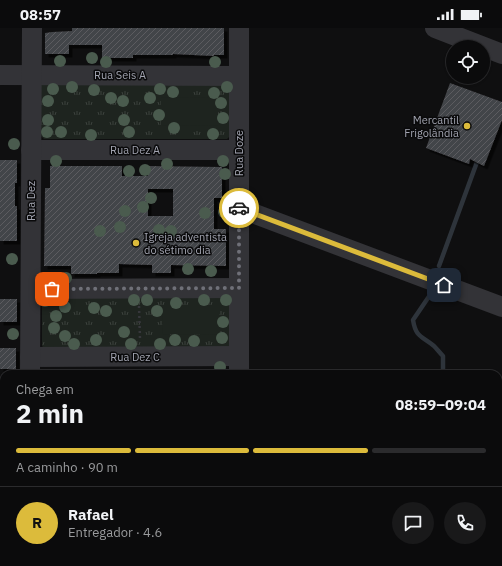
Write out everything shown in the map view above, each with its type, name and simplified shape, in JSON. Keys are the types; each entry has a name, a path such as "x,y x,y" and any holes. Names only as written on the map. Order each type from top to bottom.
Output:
{"street":[{"name":"Rua Dez","path":"30,366 32,28"},
{"name":"Rua Doze","path":"239,28 239,365"},
{"path":"435,28 502,54"},
{"name":"Rua Seis A","path":"0,75 239,76"},
{"name":"Rua Dez A","path":"31,150 239,150"},
{"path":"239,208 502,307"},
{"path":"30,289 239,288"},
{"name":"Rua Dez C","path":"30,366 239,365"}],"path":[{"path":"140,305 140,339"}],"green space":[{"path":"44,81 227,82 231,87 231,135 227,139 44,139 40,135 40,85"},
{"path":"161,97 218,98 218,126 161,125"},
{"path":"226,296 230,299 230,345 227,349 45,349 42,346 42,297"},
{"path":"163,309 219,309 219,335 162,334"}],"building":[{"path":"72,28 224,28 224,55 173,54 133,55 133,58 102,58 102,45 69,45 69,54 45,54 45,33 72,31"},
{"path":"450,84 502,102 502,120 484,166 470,159 469,164 426,148"},
{"path":"0,160 17,160 15,206 17,206 17,241 0,241"},
{"path":"50,166 122,166 122,176 148,176 148,166 222,167 222,198 214,198 214,229 226,229 226,266 171,265 171,273 152,273 152,265 119,264 119,273 71,274 71,266 44,266 45,188 50,188","holes":["148,189 173,189 173,216 148,216"]},
{"path":"0,299 17,299 17,322 0,322"},
{"path":"0,348 16,348 16,369 0,369"}],"waterway":[{"path":"439,266 477,162"},
{"path":"430,295 413,320 414,326 418,334 434,346 443,356 443,370"}],"way so far":[{"path":"52,289 239,288 239,208"}],"place":[{"name":"Mercantil Frigolândia","path":"467,126"},
{"name":"Igreja adventista do sétimo dia","path":"136,243"}],"route":[{"path":"239,208 444,285"}]}
